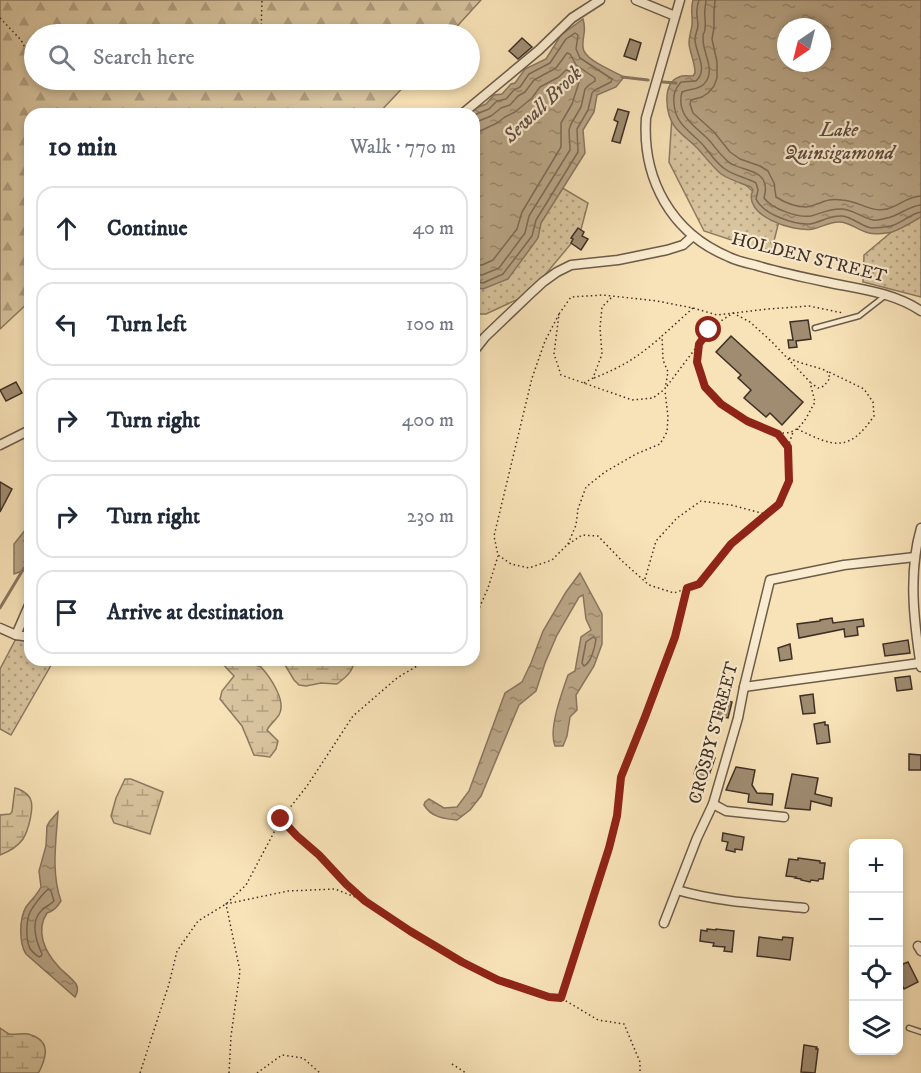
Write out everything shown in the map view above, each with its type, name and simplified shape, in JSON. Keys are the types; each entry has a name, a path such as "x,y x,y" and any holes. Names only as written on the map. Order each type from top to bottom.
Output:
{"street":[{"path":"469,108 539,50 572,18 600,0"},
{"path":"636,0 675,16"},
{"name":"HOLDEN STREET","path":"680,0 646,118 645,130 652,174 656,186 673,215 693,236 729,258 887,295 921,311"},
{"path":"480,343 522,301 557,272 571,265 618,260 667,250 683,245 693,236"},
{"path":"0,445 24,433"},
{"path":"921,528 915,557 914,597 921,668"},
{"name":"CROSBY STREET","path":"664,923 697,838 713,804 738,718 770,580 844,565 915,557"},
{"path":"16,635 24,617"},
{"path":"0,628 24,636"},
{"path":"744,687 920,663"},
{"path":"713,804 726,811 784,817"},
{"path":"676,890 712,898 804,908"}],"lane":[{"path":"815,328 859,316 887,295"},
{"path":"909,1028 921,1032"}],"path":[{"path":"261,24 262,0"},
{"path":"0,18 24,46"},
{"path":"480,606 498,555 495,536 532,378 545,341 571,297 603,295 657,301 717,315 809,306 859,316"},
{"path":"593,378 602,354 600,328 602,307 612,297"},
{"path":"583,383 640,355 693,308"},
{"path":"559,314 554,354 561,375 632,400 653,398 665,389 709,330 733,313"},
{"path":"733,313 750,322 818,388 824,386 830,378 827,371"},
{"path":"567,545 576,525 578,509 586,487 636,454 660,444 668,432 665,389 668,372 663,360 662,336"},
{"path":"699,344 697,362 705,387 729,410 747,421 778,434 788,447"},
{"path":"786,357 802,364 810,364 864,389 873,402 874,416 867,427 856,437 842,444 823,441 796,429"},
{"path":"498,555 511,564 530,568 552,560 567,545 582,536 598,536 649,585 674,593 699,584 731,544 779,504 789,481 788,447 793,432 804,421 814,402 810,382"},
{"path":"778,434 793,432"},
{"path":"644,580 656,541 676,518 701,501 731,505 766,515"},
{"path":"561,998 609,848 617,816 621,777 675,637 687,588"},
{"path":"140,1073 169,984 177,951 198,921 226,904 246,885 281,819 307,786 353,716 397,678 417,666"},
{"path":"281,819 365,901 410,931 498,980 549,997 561,998 598,1020 624,1024 640,1062 640,1073"},
{"path":"226,904 288,891 335,889 365,901"},
{"path":"226,904 240,971 231,1036 229,1073"},
{"path":"257,1073 282,1055 303,1058 320,1073"},
{"path":"452,1064 466,1073"}],"green space":[{"path":"0,0 481,0 459,24 24,24 24,90 401,90 384,108 24,108 24,307 0,329"},
{"path":"672,116 780,217 771,253 704,231 669,162"},
{"path":"554,183 588,203 580,233 529,294 486,314 480,314 480,257"},
{"path":"921,215 921,297 863,282 864,255 907,219"},
{"path":"24,623 24,666 51,666 11,735 0,729 0,669"},
{"path":"225,666 261,667 279,696 281,709 279,715 267,730 278,741 270,757 254,755 242,726 220,699 222,691 234,676"},
{"path":"286,666 353,666 346,677 337,684 321,683 306,686 299,685"},
{"path":"125,779 131,779 163,792 150,834 114,823 111,816"},
{"path":"15,788 30,798 32,807 30,819 21,842 0,855 0,815 12,812"},
{"path":"0,1028 9,1034 28,1034 41,1040 44,1044 45,1055 39,1072 0,1073"}],"water":[{"name":"Lake Quinsigamond","path":"693,0 921,0 921,217 896,231 874,234 839,222 813,229 794,228 771,220 762,214 751,199 753,190 751,187 721,174 678,130 669,115 667,93 673,81 679,77 693,76 695,73 689,43"},
{"path":"583,19 584,52 593,61 624,77 616,87 597,95 594,112 583,130 585,153 541,223 538,238 508,279 480,288 480,108 476,108 486,104 494,95 502,94 511,84 515,83 525,69 546,59 561,35"},
{"path":"24,532 24,570 14,574 14,544"},
{"path":"580,573 602,614 602,644 594,666 576,695 577,710 570,717 563,746 555,746 553,739 557,711 568,675 575,671 581,637 591,630 586,619 583,595 579,597 557,635 536,691 519,705 481,796 470,810 457,820 434,815 424,805 429,799 444,808 457,807 469,791 505,693 522,682 543,631"},
{"path":"58,812 55,868 61,901 47,913 43,920 42,934 49,954 76,984 78,989 75,997 26,954 21,937 21,924 26,907 41,887 39,871 46,846 47,826"}],"building":[{"path":"522,38 532,47 518,59 509,51"},
{"path":"630,39 641,43 636,60 624,56"},
{"path":"618,109 629,112 620,143 612,141 618,122 614,120"},
{"path":"578,228 584,232 582,236 588,239 581,250 571,243 573,239 571,238"},
{"path":"808,320 811,339 796,341 797,347 789,348 788,340 793,340 790,322"},
{"path":"731,336 803,402 782,425 770,413 766,417 744,398 751,390 738,378 741,375 716,352"},
{"path":"16,382 22,393 6,401 0,390"},
{"path":"0,482 12,489 0,512"},
{"path":"832,618 833,623 863,619 864,626 857,627 858,635 845,637 844,629 799,638 797,624"},
{"path":"908,640 910,653 885,656 883,644"},
{"path":"790,644 792,659 780,661 778,648"},
{"path":"910,676 912,689 897,691 895,678"},
{"path":"813,694 815,713 803,714 800,696"},
{"path":"721,699 732,702 728,718 717,716"},
{"path":"825,722 825,725 828,725 830,742 817,744 814,724"},
{"path":"701,753 715,758 701,798 691,795 698,775 694,774"},
{"path":"909,754 921,755 921,770 909,770"},
{"path":"736,767 755,770 752,785 757,793 773,794 772,805 748,802 749,794 726,790"},
{"path":"792,774 818,778 815,794 832,798 831,806 811,801 810,810 785,808"},
{"path":"723,833 744,837 742,850 735,849 735,852 726,850 728,842 722,841"},
{"path":"798,858 825,863 823,879 810,882 786,876 789,859 798,860"},
{"path":"707,929 734,931 732,952 724,951 725,947 713,946 714,943 700,941 701,930 707,931"},
{"path":"759,937 782,940 783,937 793,938 790,960 757,956"},
{"path":"908,962 918,982 904,989 903,987 903,964"},
{"path":"804,1045 818,1049 815,1073 801,1072"}],"waterway":[{"name":"Sewall Brook","path":"622,77 648,80"},
{"name":"Sewall Brook","path":"663,82 676,83"},
{"name":"Sewall Brook","path":"0,608 24,568"}],"route":[{"path":"281,819 365,901 410,931 498,980 549,997 561,998 609,848 617,816 621,777 675,637 687,588 699,584 731,544 779,504 789,481 788,447 778,434 747,421 721,404 705,387 697,362 699,344 709,330"}]}
